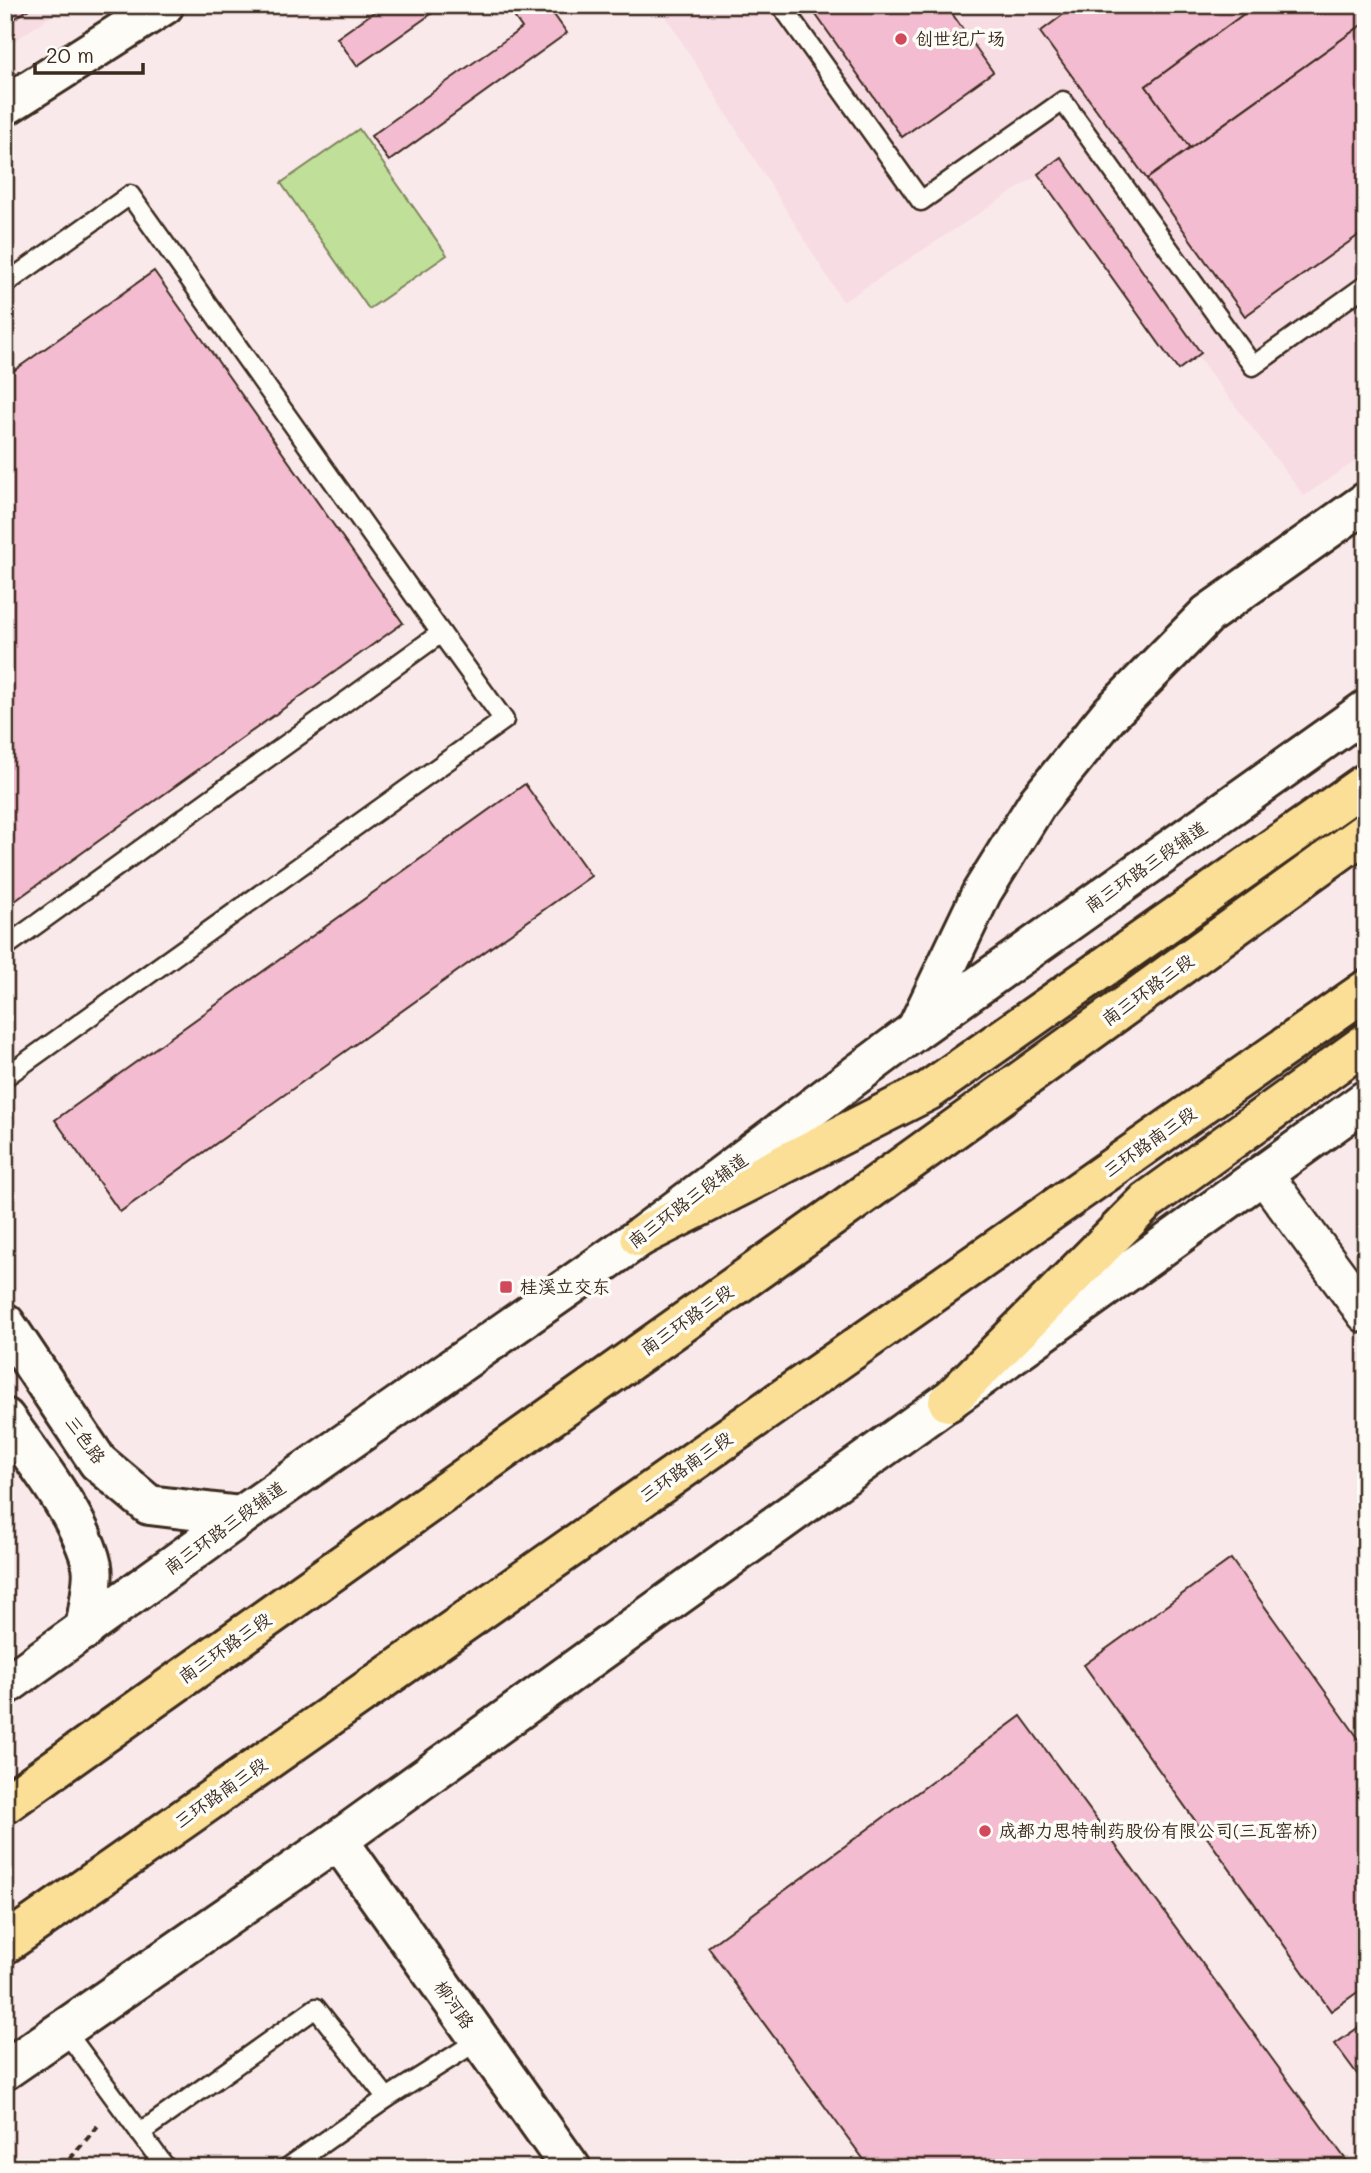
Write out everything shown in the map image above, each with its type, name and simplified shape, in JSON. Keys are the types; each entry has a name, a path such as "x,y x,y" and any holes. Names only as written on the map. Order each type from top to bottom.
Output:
{"highway":[{"path":"640,1237 928,1091 1366,783"},
{"name":"南三环路三段","path":"5,1804 842,1210 1366,832"},
{"name":"三环路南三段","path":"5,1944 1366,990"},
{"path":"948,1402 1147,1200 1366,1043"}],"main road":[{"path":"5,106 164,5"},
{"path":"916,1030 982,891 1038,802 1110,715 1208,614 1366,502"},
{"name":"南三环路三段辅道","path":"5,1686 241,1516 640,1237 916,1030 1366,710"},
{"path":"5,2070 338,1840 1363,1103"},
{"name":"三色路","path":"5,1323 98,1462 149,1506 241,1516"},
{"path":"5,1418 57,1493 79,1532 93,1567 85,1630"},
{"name":"柳河路","path":"338,1840 571,2168"}],"street":[{"path":"1263,1174 1366,1314"}],"lane":[{"path":"781,5 921,201 1063,101 1253,366 1366,285"},
{"path":"5,284 130,195 504,720 5,1077"},
{"path":"5,947 442,633"},
{"path":"140,2133 316,2008 387,2098"},
{"path":"64,2029 166,2168"},
{"path":"287,2168 387,2098 479,2040"}],"path":[{"path":"62,2168 118,2102"}],"shaded area":[{"path":"5,5 68,5 5,47"},
{"name":"创世纪广场","path":"659,5 1366,5 1366,454 1304,496 1052,166 843,302"}],"green space":[{"path":"359,129 447,255 369,309 281,183"}],"building":[{"path":"5,5 35,5 5,25"},
{"path":"384,5 444,5 357,66 337,38"},
{"path":"506,5 547,5 567,33 389,161 371,136 522,28"},
{"name":"创世纪广场","path":"809,5 946,5 993,72 902,137"},
{"path":"1076,5 1256,5 1146,86 1190,148 1147,179 1040,32"},
{"path":"1256,5 1366,5 1366,22 1190,148 1146,86"},
{"path":"1366,22 1366,230 1245,316 1147,179"},
{"path":"1061,157 1201,353 1178,370 1038,174"},
{"path":"154,271 403,623 5,908 5,377"},
{"path":"525,784 591,876 120,1212 55,1120"},
{"path":"1231,1559 1366,1749 1366,1986 1331,2011 1084,1665"},
{"name":"成都力思特制药股份有限公司(三瓦窑桥)","path":"1021,1716 1352,2168 870,2168 708,1947"},
{"path":"1366,2022 1366,2086 1335,2044"}],"place":[{"name":"创世纪广场","path":"901,39"},
{"name":"桂溪立交东","path":"506,1287"},
{"name":"成都力思特制药股份有限公司(三瓦窑桥)","path":"985,1831"}]}
